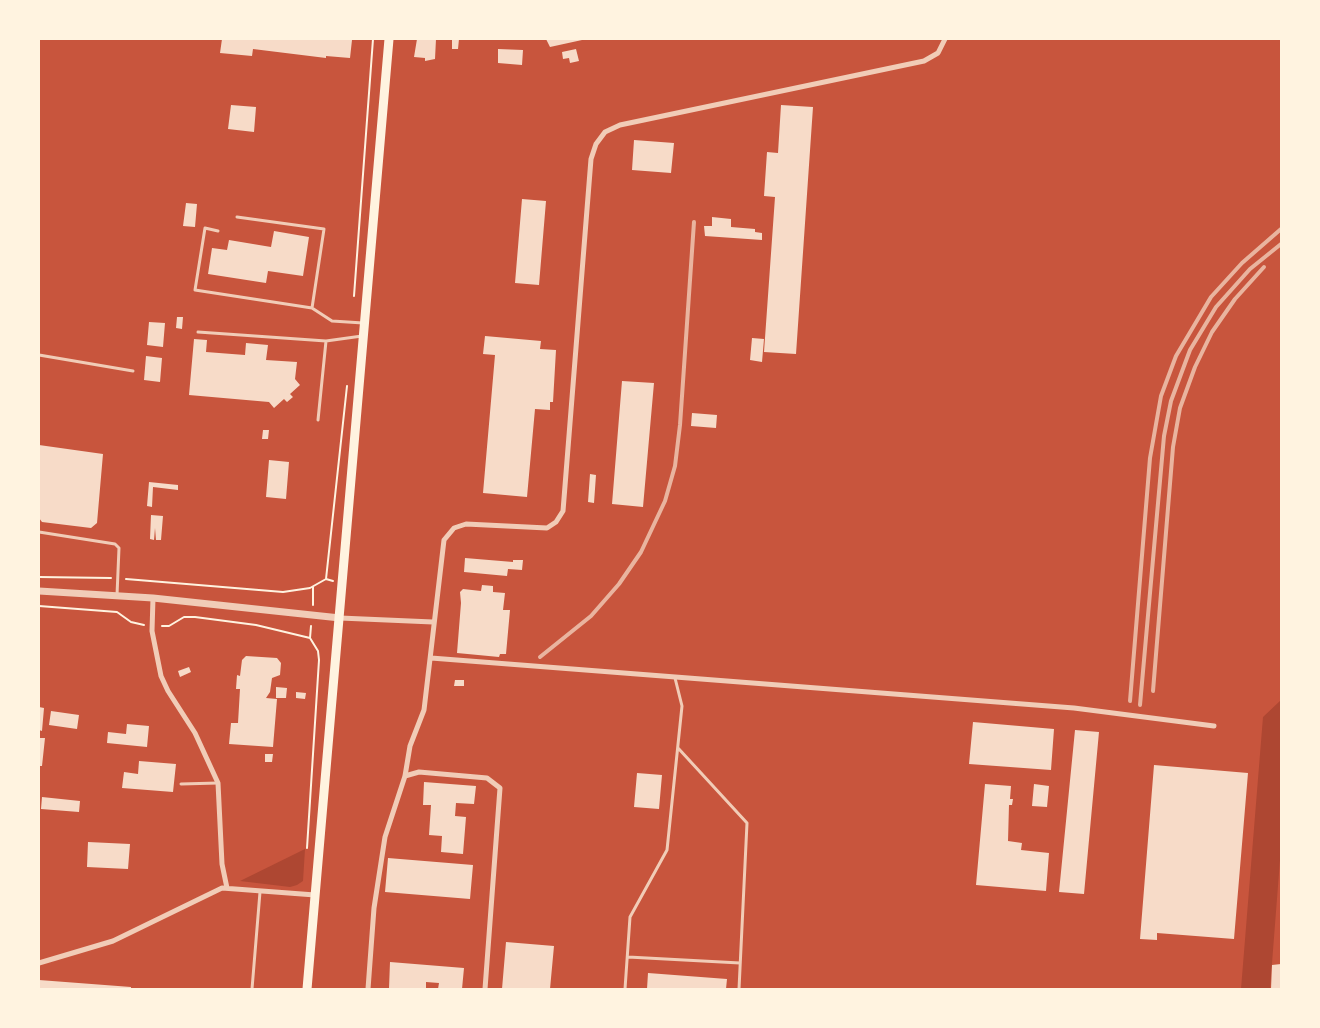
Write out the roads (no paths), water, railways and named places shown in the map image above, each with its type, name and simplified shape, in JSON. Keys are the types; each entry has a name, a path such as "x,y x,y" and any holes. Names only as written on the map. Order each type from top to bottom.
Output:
{"main road":[{"path":"307,989 389,39"}],"street":[{"path":"368,989 374,908 385,837 405,776 410,746 424,710 441,547 454,528 472,523 540,529 552,525 563,511 591,159 600,138 620,124 924,61 938,53 945,39"},
{"path":"39,591 153,598 312,616 433,622"},
{"path":"153,598 152,626 158,664 168,691 195,733 218,783 223,872 227,888"},
{"path":"431,658 1074,708 1214,726"},
{"path":"405,776 419,772 488,778 500,788 485,989"},
{"path":"39,963 113,941 214,891 227,888 315,895"}],"lane":[{"path":"237,217 324,229 312,308"},
{"path":"218,231 205,228 195,290 312,308 332,321 365,324"},
{"path":"198,332 326,340 364,335"},
{"path":"318,420 326,340"},
{"path":"39,355 133,370"},
{"path":"39,532 115,544 119,548 117,595"},
{"path":"624,989 630,917 667,850 682,706 675,678"},
{"path":"678,748 747,823 739,989"},
{"path":"181,784 218,783"},
{"path":"252,989 260,891"},
{"path":"628,957 740,963"}],"railway":[{"path":"540,657 591,616 619,584 641,552 665,501 675,466 680,425 694,222"},
{"path":"1130,701 1150,458 1161,396 1176,356 1211,297 1242,263 1281,229"},
{"path":"1140,705 1164,436 1171,401 1190,350 1216,307 1250,269 1281,244"},
{"path":"1153,691 1173,447 1180,408 1195,367 1212,332 1235,299 1264,267"}]}
